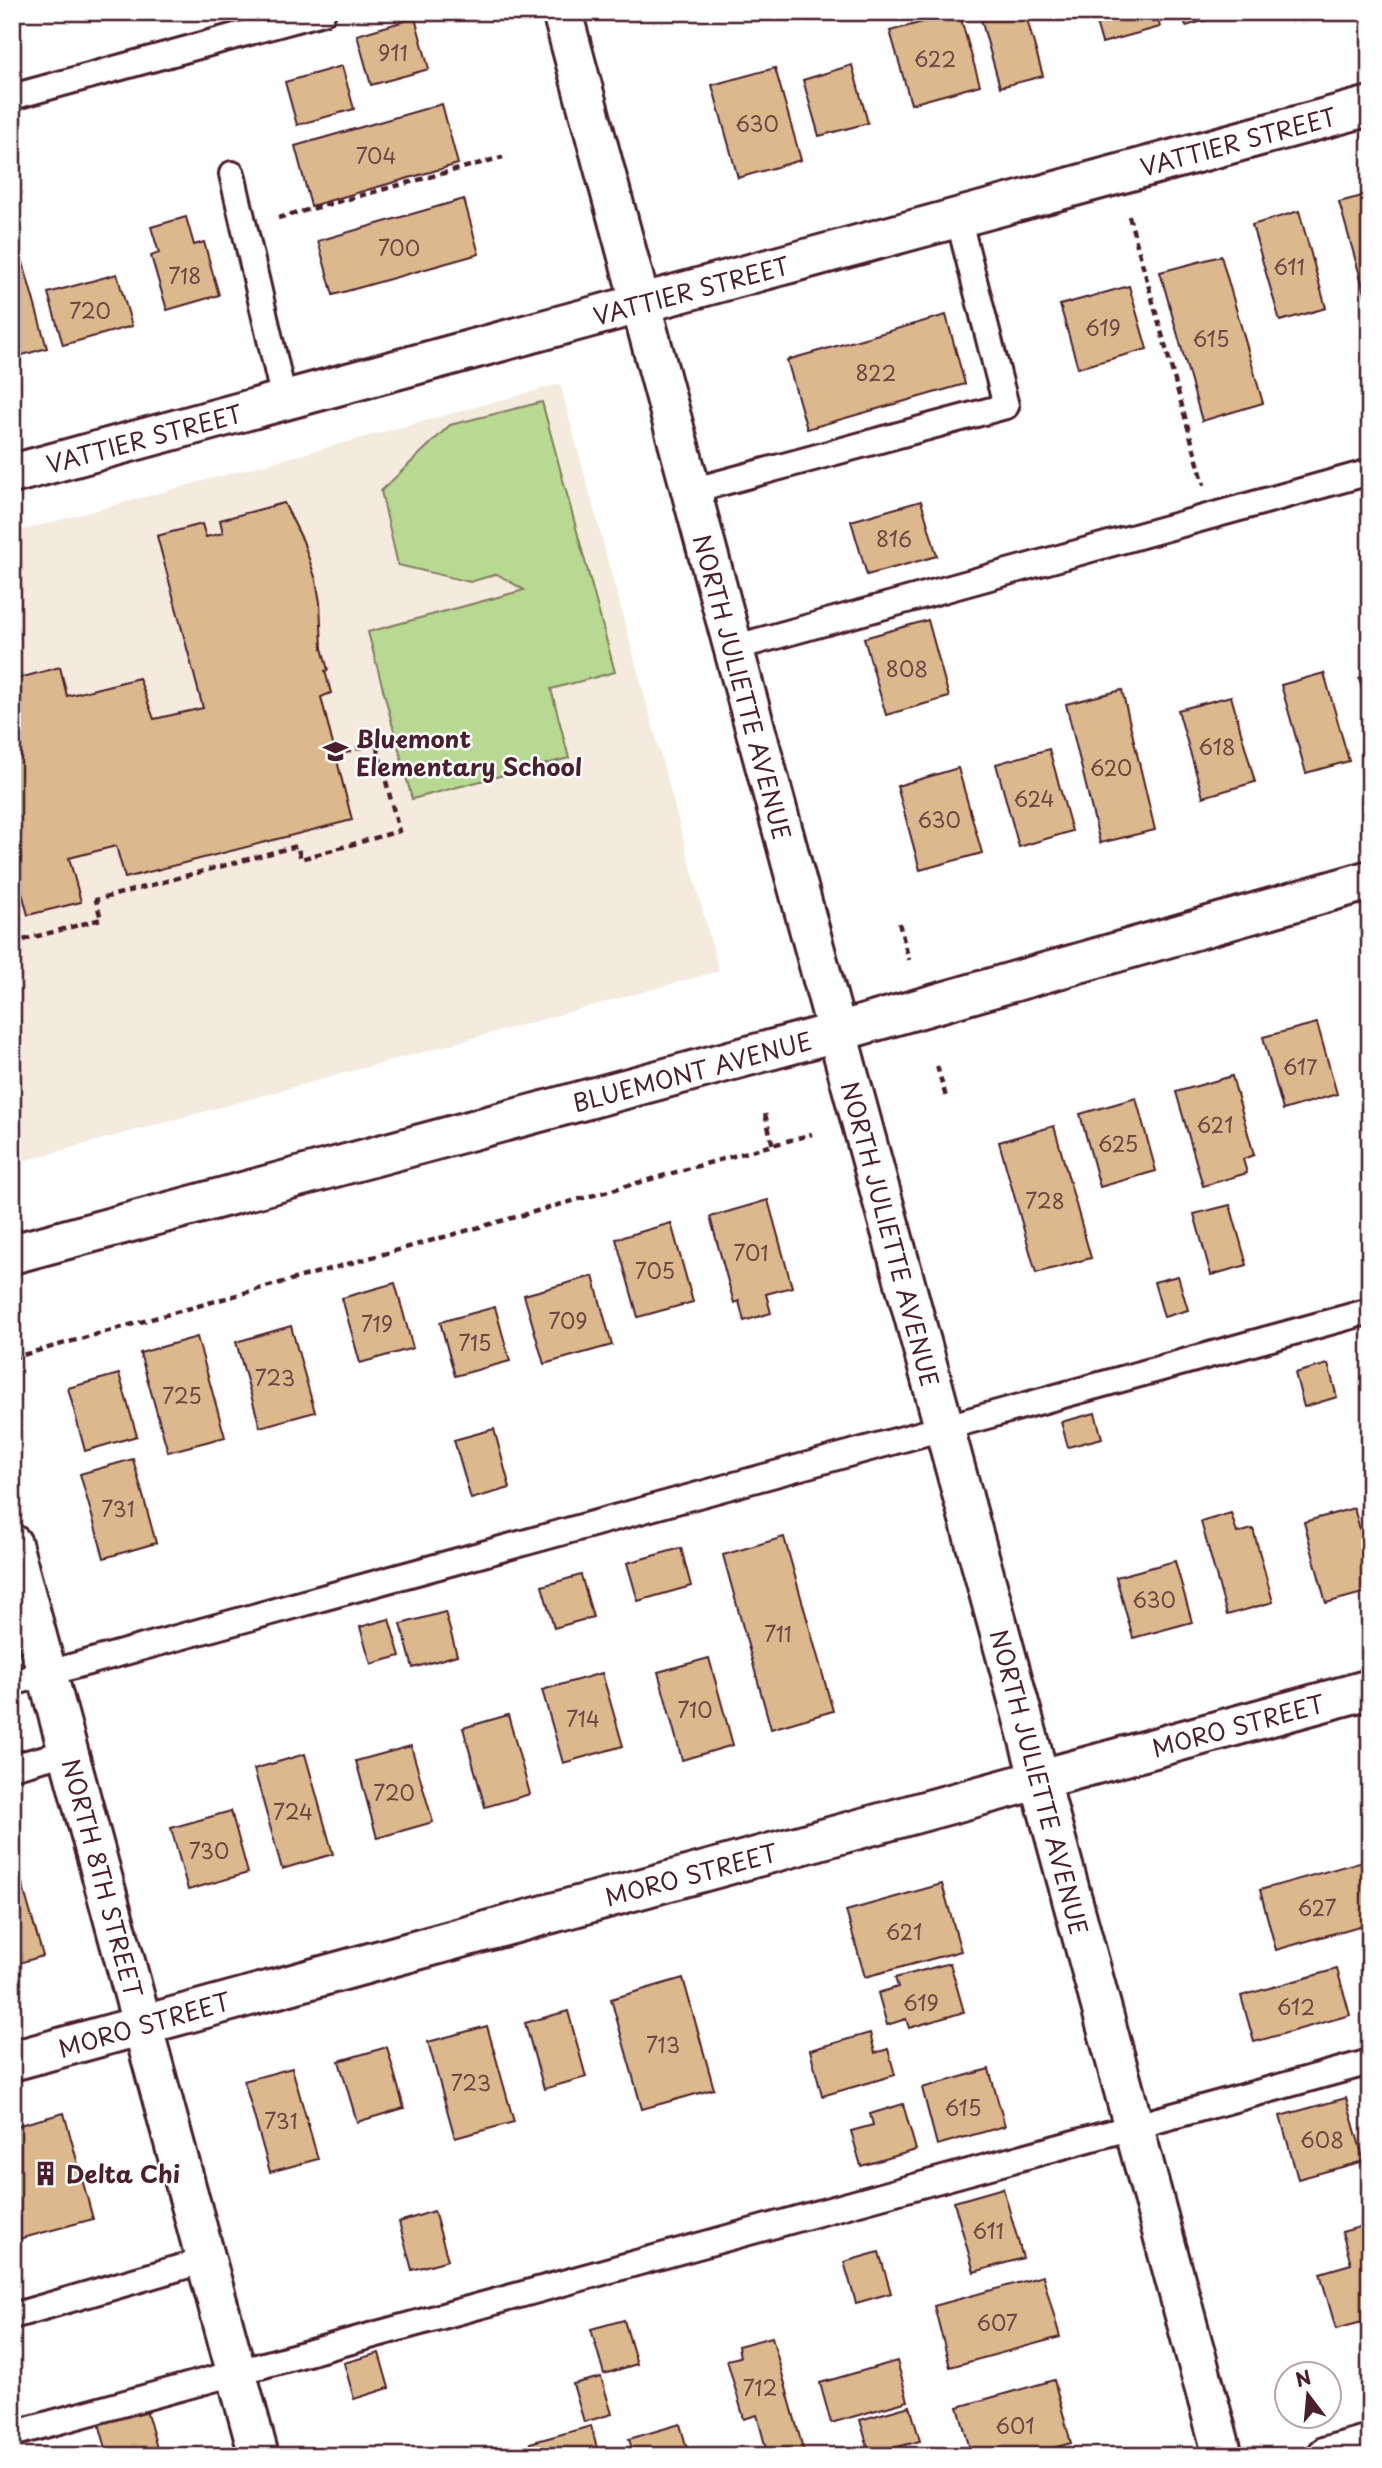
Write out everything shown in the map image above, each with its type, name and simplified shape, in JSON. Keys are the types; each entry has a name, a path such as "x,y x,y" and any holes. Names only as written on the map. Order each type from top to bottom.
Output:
{"street":[{"name":"NORTH JULIETTE AVENUE","path":"562,12 1223,2456"},
{"name":"VATTIER STREET","path":"12,474 1370,106"},
{"name":"BLUEMONT AVENUE","path":"12,1254 836,1032 1370,880"},
{"name":"NORTH 8TH STREET","path":"12,1544 30,1679 68,1752 259,2456"},
{"name":"MORO STREET","path":"12,2061 1370,1689"},
{"path":"1327,2456 1370,2444"}],"lane":[{"path":"12,97 323,12"},
{"path":"232,174 284,400"},
{"path":"691,491 1006,406 958,218"},
{"path":"733,648 1370,472"},
{"path":"30,1679 1370,1311"},
{"path":"12,1767 68,1752"},
{"path":"12,2434 1370,2062"},
{"path":"16,2315 206,2260"}],"path":[{"path":"244,228 503,157"},
{"path":"1129,216 1212,516"},
{"path":"12,943 101,919 96,900 297,846 301,859 399,831 376,743 335,755"},
{"path":"899,923 909,960"},
{"path":"937,1066 946,1097"},
{"path":"765,1114 773,1146"},
{"path":"12,1358 812,1135"}],"shaded area":[{"name":"Bluemont Elementary School","path":"560,384 719,971 12,1164 12,533"}],"green space":[{"path":"542,402 615,672 551,689 569,758 412,799 368,632 524,590 497,574 470,582 398,565 381,491 450,425"}],"building":[{"path":"959,12 980,85 911,104 890,31"},
{"path":"979,12 1025,12 1043,76 1000,87"},
{"path":"1093,12 1156,12 1160,27 1102,43"},
{"path":"1182,12 1234,12 1186,26"},
{"path":"415,18 429,69 371,85 357,35"},
{"path":"852,65 868,123 819,136 803,80"},
{"path":"342,66 354,109 297,125 285,82"},
{"path":"775,68 801,160 738,178 712,85"},
{"path":"442,104 458,164 311,206 295,146"},
{"path":"1370,194 1370,311 1339,202"},
{"path":"464,199 479,254 333,295 318,241"},
{"path":"1299,211 1326,308 1280,321 1252,225"},
{"path":"186,217 194,245 204,242 219,295 167,310 151,256 159,253 151,227"},
{"path":"15,234 47,348 12,358 12,235"},
{"path":"1221,256 1263,403 1202,421 1160,272"},
{"path":"117,274 132,326 63,345 48,293"},
{"path":"1129,286 1147,349 1078,368 1060,305"},
{"path":"946,315 965,384 807,429 787,360"},
{"path":"921,501 937,556 867,575 851,521"},
{"path":"284,503 303,541 316,580 322,648 328,670 325,671 331,693 321,697 352,820 125,878 116,846 69,858 81,902 28,915 21,889 12,891 12,680 60,667 67,696 139,678 154,719 203,708 157,536 202,524 206,537 223,533 220,520"},
{"path":"928,620 949,697 886,715 864,638"},
{"path":"1324,673 1349,761 1306,773 1281,685"},
{"path":"1370,675 1370,718 1359,678"},
{"path":"1122,690 1155,830 1100,843 1066,704"},
{"path":"1231,696 1255,782 1203,797 1178,710"},
{"path":"1049,749 1072,831 1019,847 996,764"},
{"path":"958,768 982,853 920,870 897,786"},
{"path":"1317,1023 1337,1094 1283,1110 1263,1037"},
{"path":"1232,1076 1254,1155 1243,1159 1247,1173 1203,1186 1176,1092"},
{"path":"1136,1098 1156,1171 1100,1187 1080,1114"},
{"path":"1054,1126 1091,1258 1036,1273 999,1142"},
{"path":"768,1200 792,1287 766,1294 771,1313 744,1321 739,1301 734,1303 710,1217"},
{"path":"1230,1205 1247,1265 1211,1275 1194,1214"},
{"path":"671,1223 693,1302 638,1317 616,1239"},
{"path":"593,1276 612,1345 544,1364 524,1295"},
{"path":"1178,1276 1188,1310 1164,1317 1154,1282"},
{"path":"395,1283 413,1348 360,1363 342,1298"},
{"path":"495,1307 510,1361 455,1376 440,1322"},
{"path":"291,1326 315,1412 260,1427 236,1342"},
{"path":"197,1337 225,1437 168,1452 140,1353"},
{"path":"1328,1364 1337,1397 1304,1407 1295,1373"},
{"path":"119,1374 137,1436 85,1451 68,1388"},
{"path":"1095,1413 1102,1438 1068,1447 1061,1422"},
{"path":"494,1429 510,1488 471,1499 454,1440"},
{"path":"133,1459 156,1543 104,1558 80,1474"},
{"path":"1354,1508 1370,1565 1370,1591 1326,1603 1304,1522"},
{"path":"1231,1513 1237,1533 1253,1529 1273,1602 1227,1615 1201,1522"},
{"path":"784,1537 833,1711 771,1729 723,1555"},
{"path":"681,1548 691,1586 638,1601 627,1563"},
{"path":"1175,1561 1192,1622 1133,1638 1116,1577"},
{"path":"581,1575 593,1617 554,1628 542,1586"},
{"path":"445,1612 457,1655 413,1668 401,1624"},
{"path":"389,1619 400,1656 371,1664 360,1627"},
{"path":"709,1658 733,1745 682,1760 658,1672"},
{"path":"602,1673 623,1746 563,1763 542,1690"},
{"path":"508,1715 530,1794 485,1807 463,1728"},
{"path":"411,1746 433,1822 377,1838 356,1761"},
{"path":"305,1754 333,1854 282,1869 254,1769"},
{"path":"231,1811 248,1873 188,1890 171,1828"},
{"path":"12,1849 43,1956 12,1965"},
{"path":"1370,1859 1370,1923 1276,1950 1260,1890"},
{"path":"942,1884 961,1951 865,1977 846,1911"},
{"path":"950,1963 964,2012 909,2028 906,2019 887,2025 878,1993 898,1987 895,1978"},
{"path":"1337,1969 1350,2015 1254,2042 1241,1996"},
{"path":"683,1978 714,2089 642,2109 611,1999"},
{"path":"568,2011 586,2077 544,2089 525,2023"},
{"path":"487,2026 514,2122 455,2138 428,2042"},
{"path":"870,2033 875,2053 888,2049 895,2075 822,2096 810,2050"},
{"path":"387,2047 404,2108 357,2122 339,2061"},
{"path":"292,2068 318,2159 270,2172 244,2081"},
{"path":"989,2069 1005,2126 937,2145 922,2088"},
{"path":"1346,2098 1364,2161 1298,2179 1280,2116"},
{"path":"903,2104 916,2150 861,2166 851,2131 873,2125 870,2114"},
{"name":"Delta Chi","path":"64,2113 93,2219 12,2241 12,2127"},
{"path":"1003,2188 1023,2258 974,2272 954,2202"},
{"path":"434,2211 448,2260 412,2270 399,2222"},
{"path":"1370,2224 1370,2320 1336,2329 1320,2273 1351,2264 1342,2232"},
{"path":"879,2252 891,2293 856,2303 844,2262"},
{"path":"1043,2276 1060,2337 950,2367 934,2306"},
{"path":"624,2320 637,2364 604,2374 591,2329"},
{"path":"772,2337 805,2456 768,2456 757,2415 744,2419 727,2360 740,2357 738,2346"},
{"path":"379,2353 389,2388 354,2399 344,2363"},
{"path":"897,2361 908,2401 831,2423 820,2383"},
{"path":"601,2377 612,2414 584,2422 573,2384"},
{"path":"1054,2380 1071,2443 1024,2456 972,2456 958,2407"},
{"path":"910,2406 920,2441 870,2454 860,2420"},
{"path":"146,2409 157,2448 129,2456 108,2456 99,2423"},
{"path":"680,2424 689,2456 634,2456 629,2439"},
{"path":"591,2426 599,2456 534,2456 530,2443"}],"place":[{"name":"Bluemont Elementary School","path":"336,752"},
{"name":"Delta Chi","path":"46,2173"}]}
